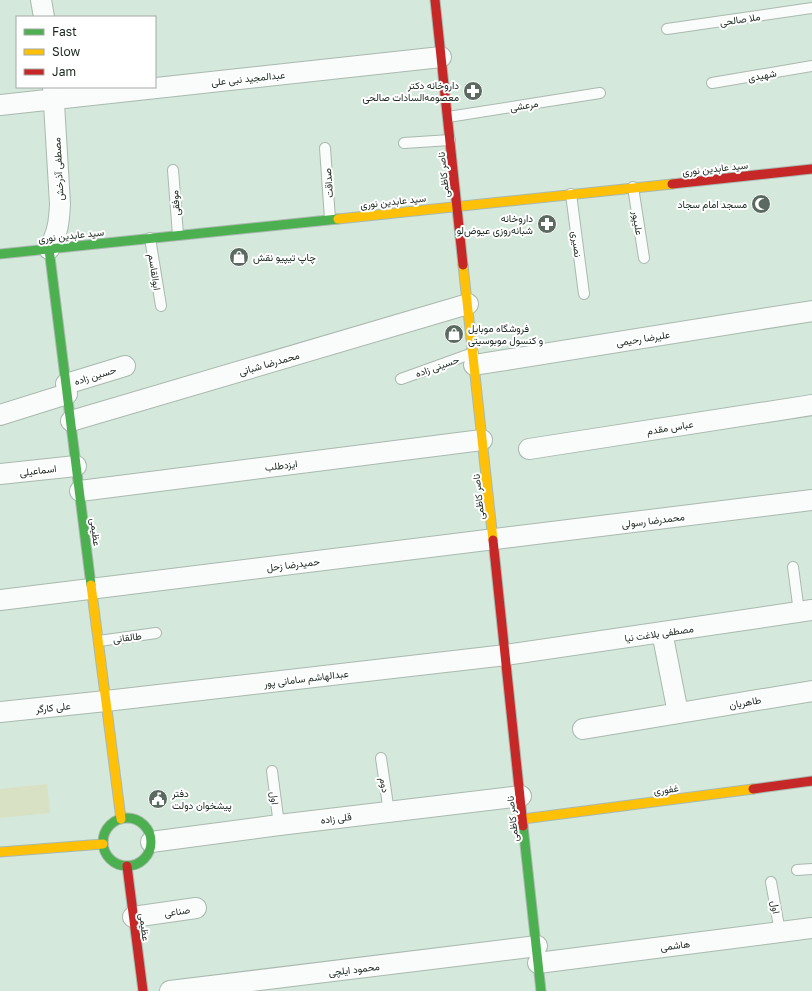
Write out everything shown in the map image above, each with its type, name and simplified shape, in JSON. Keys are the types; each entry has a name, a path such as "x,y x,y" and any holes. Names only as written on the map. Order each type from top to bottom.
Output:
{"main road":[{"name":"ناصر کاظمی","path":"435,0 541,991"},
{"name":"سید عابدین نوری","path":"0,254 812,168"},
{"name":"عظیمی","path":"49,249 121,819"},
{"name":"غفوری","path":"523,819 812,781"},
{"path":"121,819 134,819 144,825 150,836 151,842 150,850 141,861 134,865 126,866 119,864 108,857 103,844 109,825 121,819"},
{"path":"0,852 103,844"},
{"name":"عظیمی","path":"126,866 143,991"}],"street":[{"path":"41,0 44,16"},
{"name":"عبدالمجید نبی علی","path":"156,83 441,56"},
{"name":"عبدالمجید نبی علی","path":"0,105 54,93 106,88"},
{"name":"مصطفی آذرخش","path":"49,249 56,235 59,223 60,204 54,93"},
{"name":"محمدرضا شبانی","path":"71,421 468,304"},
{"name":"علیرضا رحیمی","path":"474,359 812,311"},
{"name":"حسین زاده","path":"0,415 125,366"},
{"name":"عباس مقدم","path":"529,449 812,405"},
{"name":"ایزدطلب","path":"80,491 482,440"},
{"name":"اسماعیلی","path":"0,474 76,466"},
{"name":"محمدرضا رسولی","path":"493,540 812,500"},
{"name":"حمیدرضا زحل","path":"0,600 493,540"},
{"name":"مصطفی بلاغت نیا","path":"506,655 806,611"},
{"path":"662,632 678,713"},
{"name":"عبدالهاشم سامانی پور","path":"106,701 506,655"},
{"name":"طاهریان","path":"583,729 812,691"},
{"name":"علی کارگر","path":"0,712 106,701"},
{"name":"قلی زاده","path":"151,842 521,796"},
{"name":"صناعی","path":"133,917 196,908"},
{"name":"هاشمی","path":"538,954 812,928"},
{"name":"محمود ایلچی","path":"170,991 538,954"}],"lane":[{"name":"ملا صالحی","path":"667,29 812,8"},
{"name":"شهیدی","path":"712,83 812,66"},
{"name":"مرعشی","path":"448,117 600,93"},
{"path":"404,143 450,140"},
{"name":"صداقت","path":"325,148 330,219"},
{"name":"موفقی","path":"173,170 178,235"},
{"name":"علیپور","path":"633,187 644,258"},
{"name":"نصیری","path":"571,194 584,294"},
{"name":"ابوالقاسم","path":"150,238 161,306"},
{"name":"حسینی زاده","path":"400,379 474,359"},
{"path":"793,567 806,611"},
{"name":"طالقانی","path":"99,641 156,633"},
{"name":"دوم","path":"381,758 389,812"},
{"name":"اول","path":"272,771 279,825"},
{"path":"797,870 812,869"},
{"name":"اول","path":"771,882 780,932"}],"green space":[{"path":"47,784 50,813 0,818 0,789"}],"traffic: fast":[{"path":"0,254 338,219"},
{"path":"49,249 91,585"},
{"path":"127,818 136,820 144,825 149,833 151,842 149,851 144,859 136,864 127,866 118,864 110,859 105,851 103,842 105,833 110,825 118,820 127,818"},
{"path":"523,826 541,991"}],"traffic: slow":[{"path":"338,219 672,184"},
{"path":"463,265 493,540"},
{"path":"91,585 121,819"},
{"path":"523,819 753,789"},
{"path":"0,852 103,844"}],"traffic: jam":[{"path":"435,0 463,265"},
{"path":"672,184 812,169"},
{"path":"493,540 523,826"},
{"path":"753,789 812,781"},
{"path":"127,866 143,991"}],"place":[{"name":"داروخانه دکتر معصومه‌السادات صالحی","path":"473,91"},
{"name":"مسجد امام سجاد","path":"761,204"},
{"name":"داروخانه شبانه‌روزی عیوض‌لو","path":"547,224"},
{"name":"چاپ تیپیو نقش","path":"239,257"},
{"name":"فروشگاه موبایل و کنسول موبوسیتی","path":"454,334"},
{"name":"دفتر پیشخوان دولت","path":"158,799"}]}
